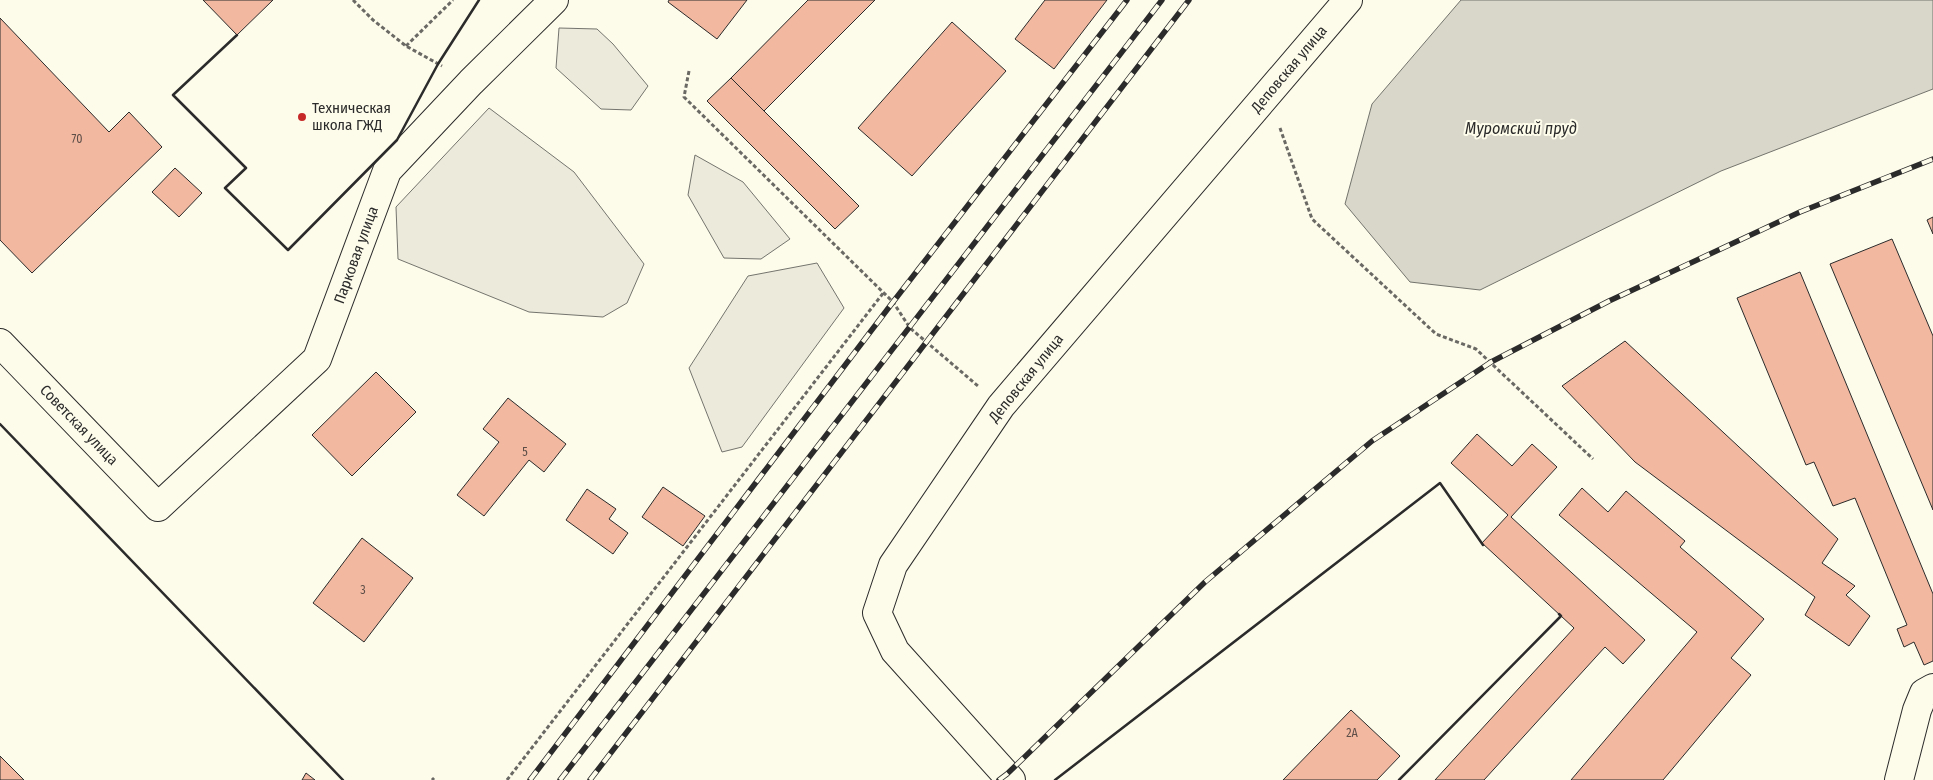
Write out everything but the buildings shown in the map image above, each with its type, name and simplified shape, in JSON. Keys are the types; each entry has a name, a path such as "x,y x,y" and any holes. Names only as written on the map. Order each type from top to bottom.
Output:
{"street":[{"name":"Парковая улица","path":"158,507 317,359 387,171 471,82 554,0"},
{"name":"Деповская улица","path":"1011,780 895,651 877,613 893,565 1001,406 1348,0"},
{"name":"Советская улица","path":"0,343 158,507"},
{"path":"1899,780 1917,710 1924,693 1933,688"}],"path":[{"path":"353,0 373,20 406,46 471,82"},
{"path":"406,46 453,0"},
{"path":"689,71 684,97 894,302 910,328 1001,406"},
{"path":"1268,94 1312,219 1436,334 1476,349 1593,459"},
{"path":"507,780 884,292"}],"shaded area":[{"path":"559,28 597,29 613,44 648,86 631,110 601,109 556,68"},
{"path":"489,108 574,172 644,264 627,303 603,317 529,312 398,259 396,207"},
{"path":"695,155 743,182 790,239 761,259 724,258 688,195"},
{"path":"817,263 844,308 742,447 722,452 689,368 748,276"}],"water":[{"name":"Муромский пруд","path":"1461,0 1933,0 1933,89 1721,171 1480,290 1410,282 1345,204 1372,104"}],"railway":[{"path":"530,780 893,302 1127,0"},
{"path":"560,780 1162,0"},
{"path":"590,780 1189,0"},
{"path":"999,780 1205,582 1372,441 1491,362 1609,301 1800,212 1933,159"}],"wall":[{"path":"237,35 173,95 246,168 225,188 288,250 397,140 438,64 479,0"},
{"path":"0,424 343,780"},
{"path":"1055,780 1440,483 1483,545"},
{"path":"1399,780 1561,616 1559,614"}],"place":[{"name":"Техническая школа ГЖД","path":"302,117"}]}
